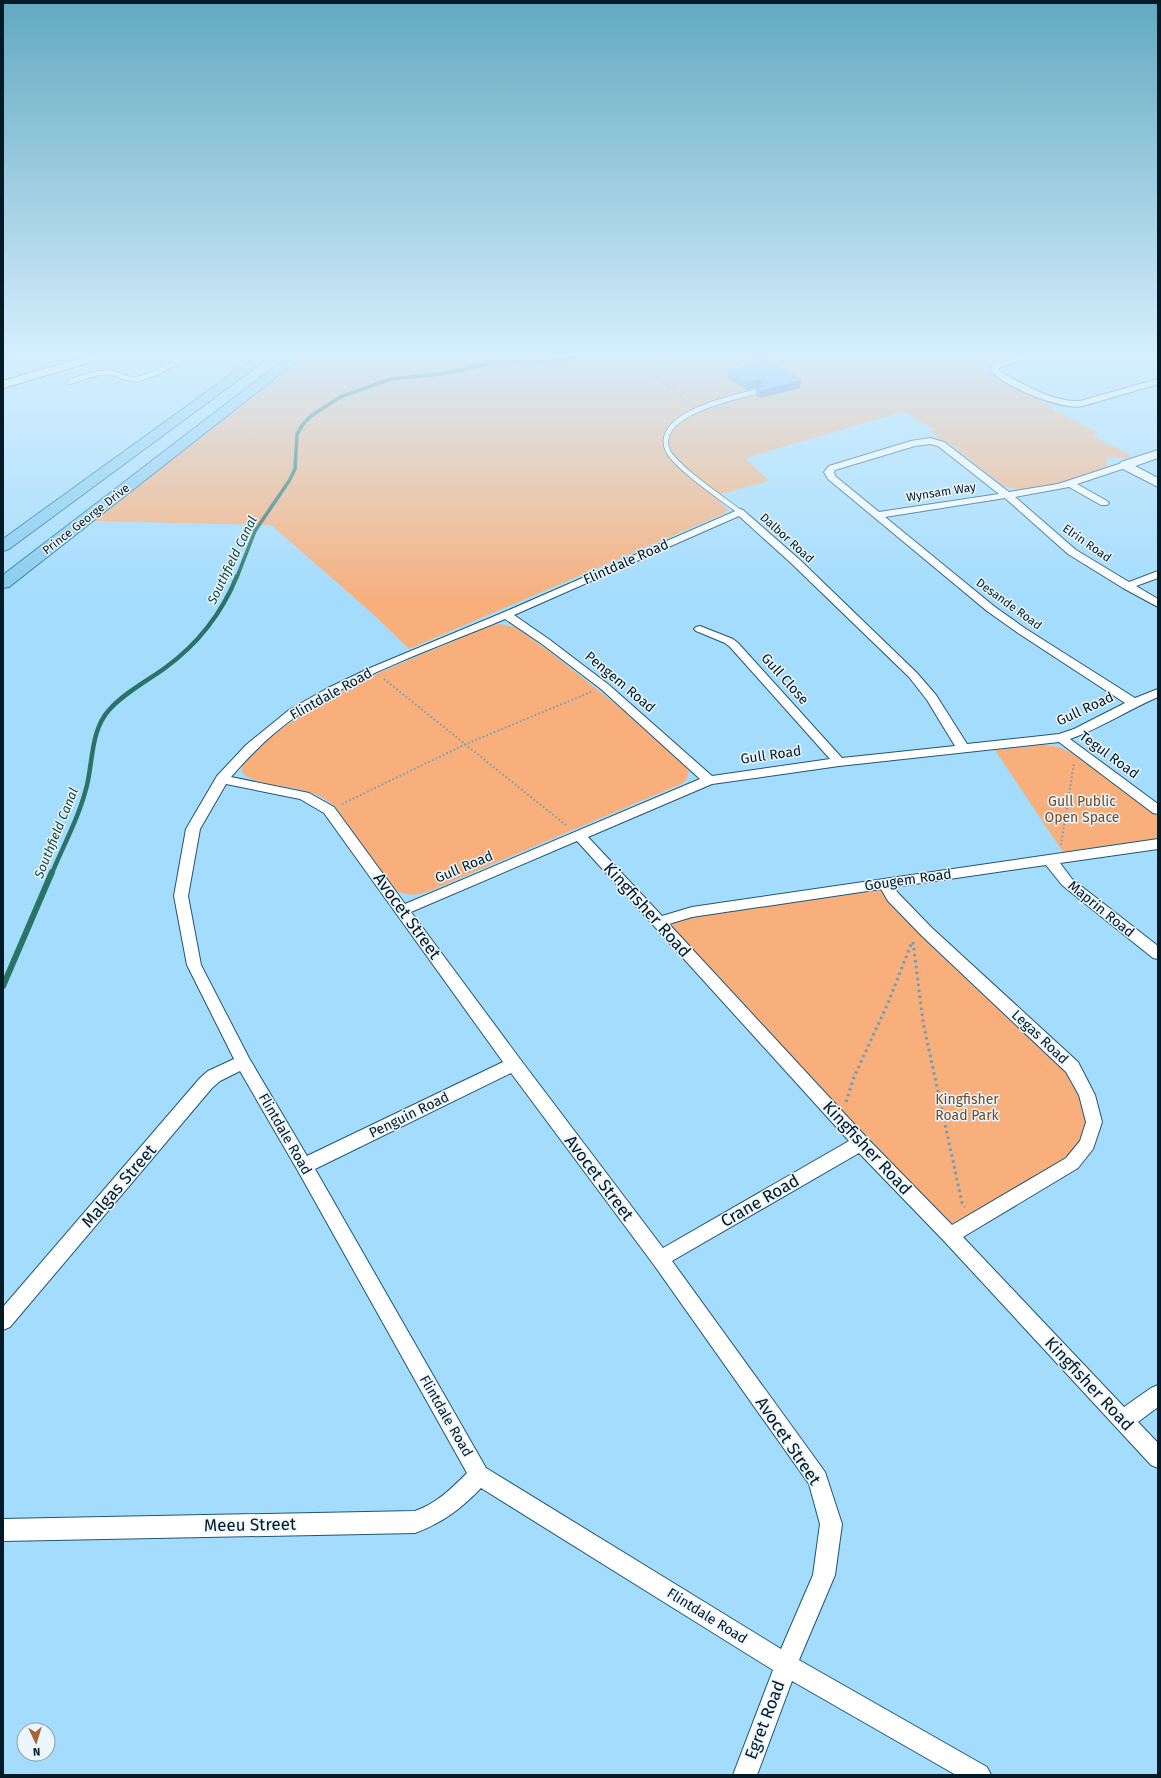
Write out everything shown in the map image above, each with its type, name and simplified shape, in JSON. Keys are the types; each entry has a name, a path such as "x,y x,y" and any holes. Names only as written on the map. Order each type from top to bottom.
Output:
{"main road":[{"name":"Prince George Drive","path":"3,546 156,435"},
{"name":"Prince George Drive","path":"3,584 195,435"}],"street":[{"name":"Elrin Road","path":"878,515 831,477 829,472 832,468 914,442 930,441 941,444 1007,495 1072,552 1158,604"},
{"path":"1125,466 1158,454"},
{"path":"1125,466 1158,483"},
{"name":"Wynsam Way","path":"878,515 1070,484 1125,466"},
{"path":"1070,484 1104,503"},
{"name":"Flintdale Road","path":"740,512 506,615 374,670 332,690 293,713 250,748 222,779 193,828 181,896 194,966 243,1062 304,1166 479,1475 786,1665 979,1775"},
{"name":"Dalbor Road","path":"740,512 796,562 913,674 932,698 963,748"},
{"name":"Desande Road","path":"878,515 1003,618 1134,703"},
{"path":"1127,586 1158,574"},
{"name":"Pengem Road","path":"506,615 605,687 709,780"},
{"name":"Gull Close","path":"700,629 729,641 734,645 839,762"},
{"name":"Gull Road","path":"403,910 709,780 839,762 1061,738 1078,732 1134,703 1158,693"},
{"name":"Tegul Road","path":"1061,738 1158,810"},
{"name":"Avocet Street","path":"222,779 304,796 329,810 514,1064 660,1259 818,1479 831,1524 824,1575 786,1665"},
{"name":"Kingfisher Road","path":"579,835 861,1143 950,1235 1158,1458"},
{"name":"Gougem Road","path":"659,922 692,912 1158,844"},
{"name":"Maprin Road","path":"1050,860 1067,882 1158,954"},
{"name":"Legas Road","path":"884,884 893,897 927,932 1072,1067 1087,1094 1094,1122 1087,1144 1072,1163 950,1235"},
{"name":"Malgas Street","path":"3,1322 206,1083 214,1076 243,1062"},
{"name":"Penguin Road","path":"304,1166 514,1064"},
{"name":"Crane Road","path":"660,1259 861,1143"},
{"path":"1123,1420 1158,1395"},
{"name":"Meeu Street","path":"3,1530 415,1522 440,1512 456,1500 479,1475"},
{"name":"Egret Road","path":"745,1775 786,1665"}],"lane":[{"name":"Dalbor Road","path":"665,435 664,443 668,452 677,462 740,512"}],"path":[{"path":"374,670 579,835"},
{"path":"329,810 466,744 605,687"},
{"path":"1050,860 1065,853 1060,844 1076,756 1081,753"},
{"path":"840,1119 854,1077 888,1003 913,942 927,932"},
{"path":"913,942 923,1022 962,1203 974,1220"}],"green space":[{"path":"204,435 824,435 745,458 769,481 714,496 728,510 723,514 409,649 373,614 271,525 92,521"},
{"path":"935,435 1095,435 1093,436 1129,454 1131,459 1112,457 1106,459 1107,467 1069,480 1025,489 1012,488 1002,485 954,447"},
{"path":"499,624 515,627 550,652 618,706 685,765 689,772 687,779 681,784 427,892 413,895 404,894 392,887 336,808 325,799 299,789 259,782 249,778 242,772 245,761 254,751 286,726 313,708 370,677 490,626"},
{"name":"Gull Public Open Space","path":"1044,745 1059,747 1072,753 1158,816 1158,838 1063,852 995,750"},
{"name":"Kingfisher Road Park","path":"884,884 1072,1067 1094,1122 1072,1163 950,1235 659,922"}],"waterway":[{"name":"Southfield Canal","path":"237,577 255,531 289,481 295,469 297,435"},
{"name":"Southfield Canal","path":"52,873 84,796 96,736 103,718 122,698 165,668 188,649 208,627 224,603 237,576"},
{"name":"Southfield Canal","path":"3,986 52,872"}]}
